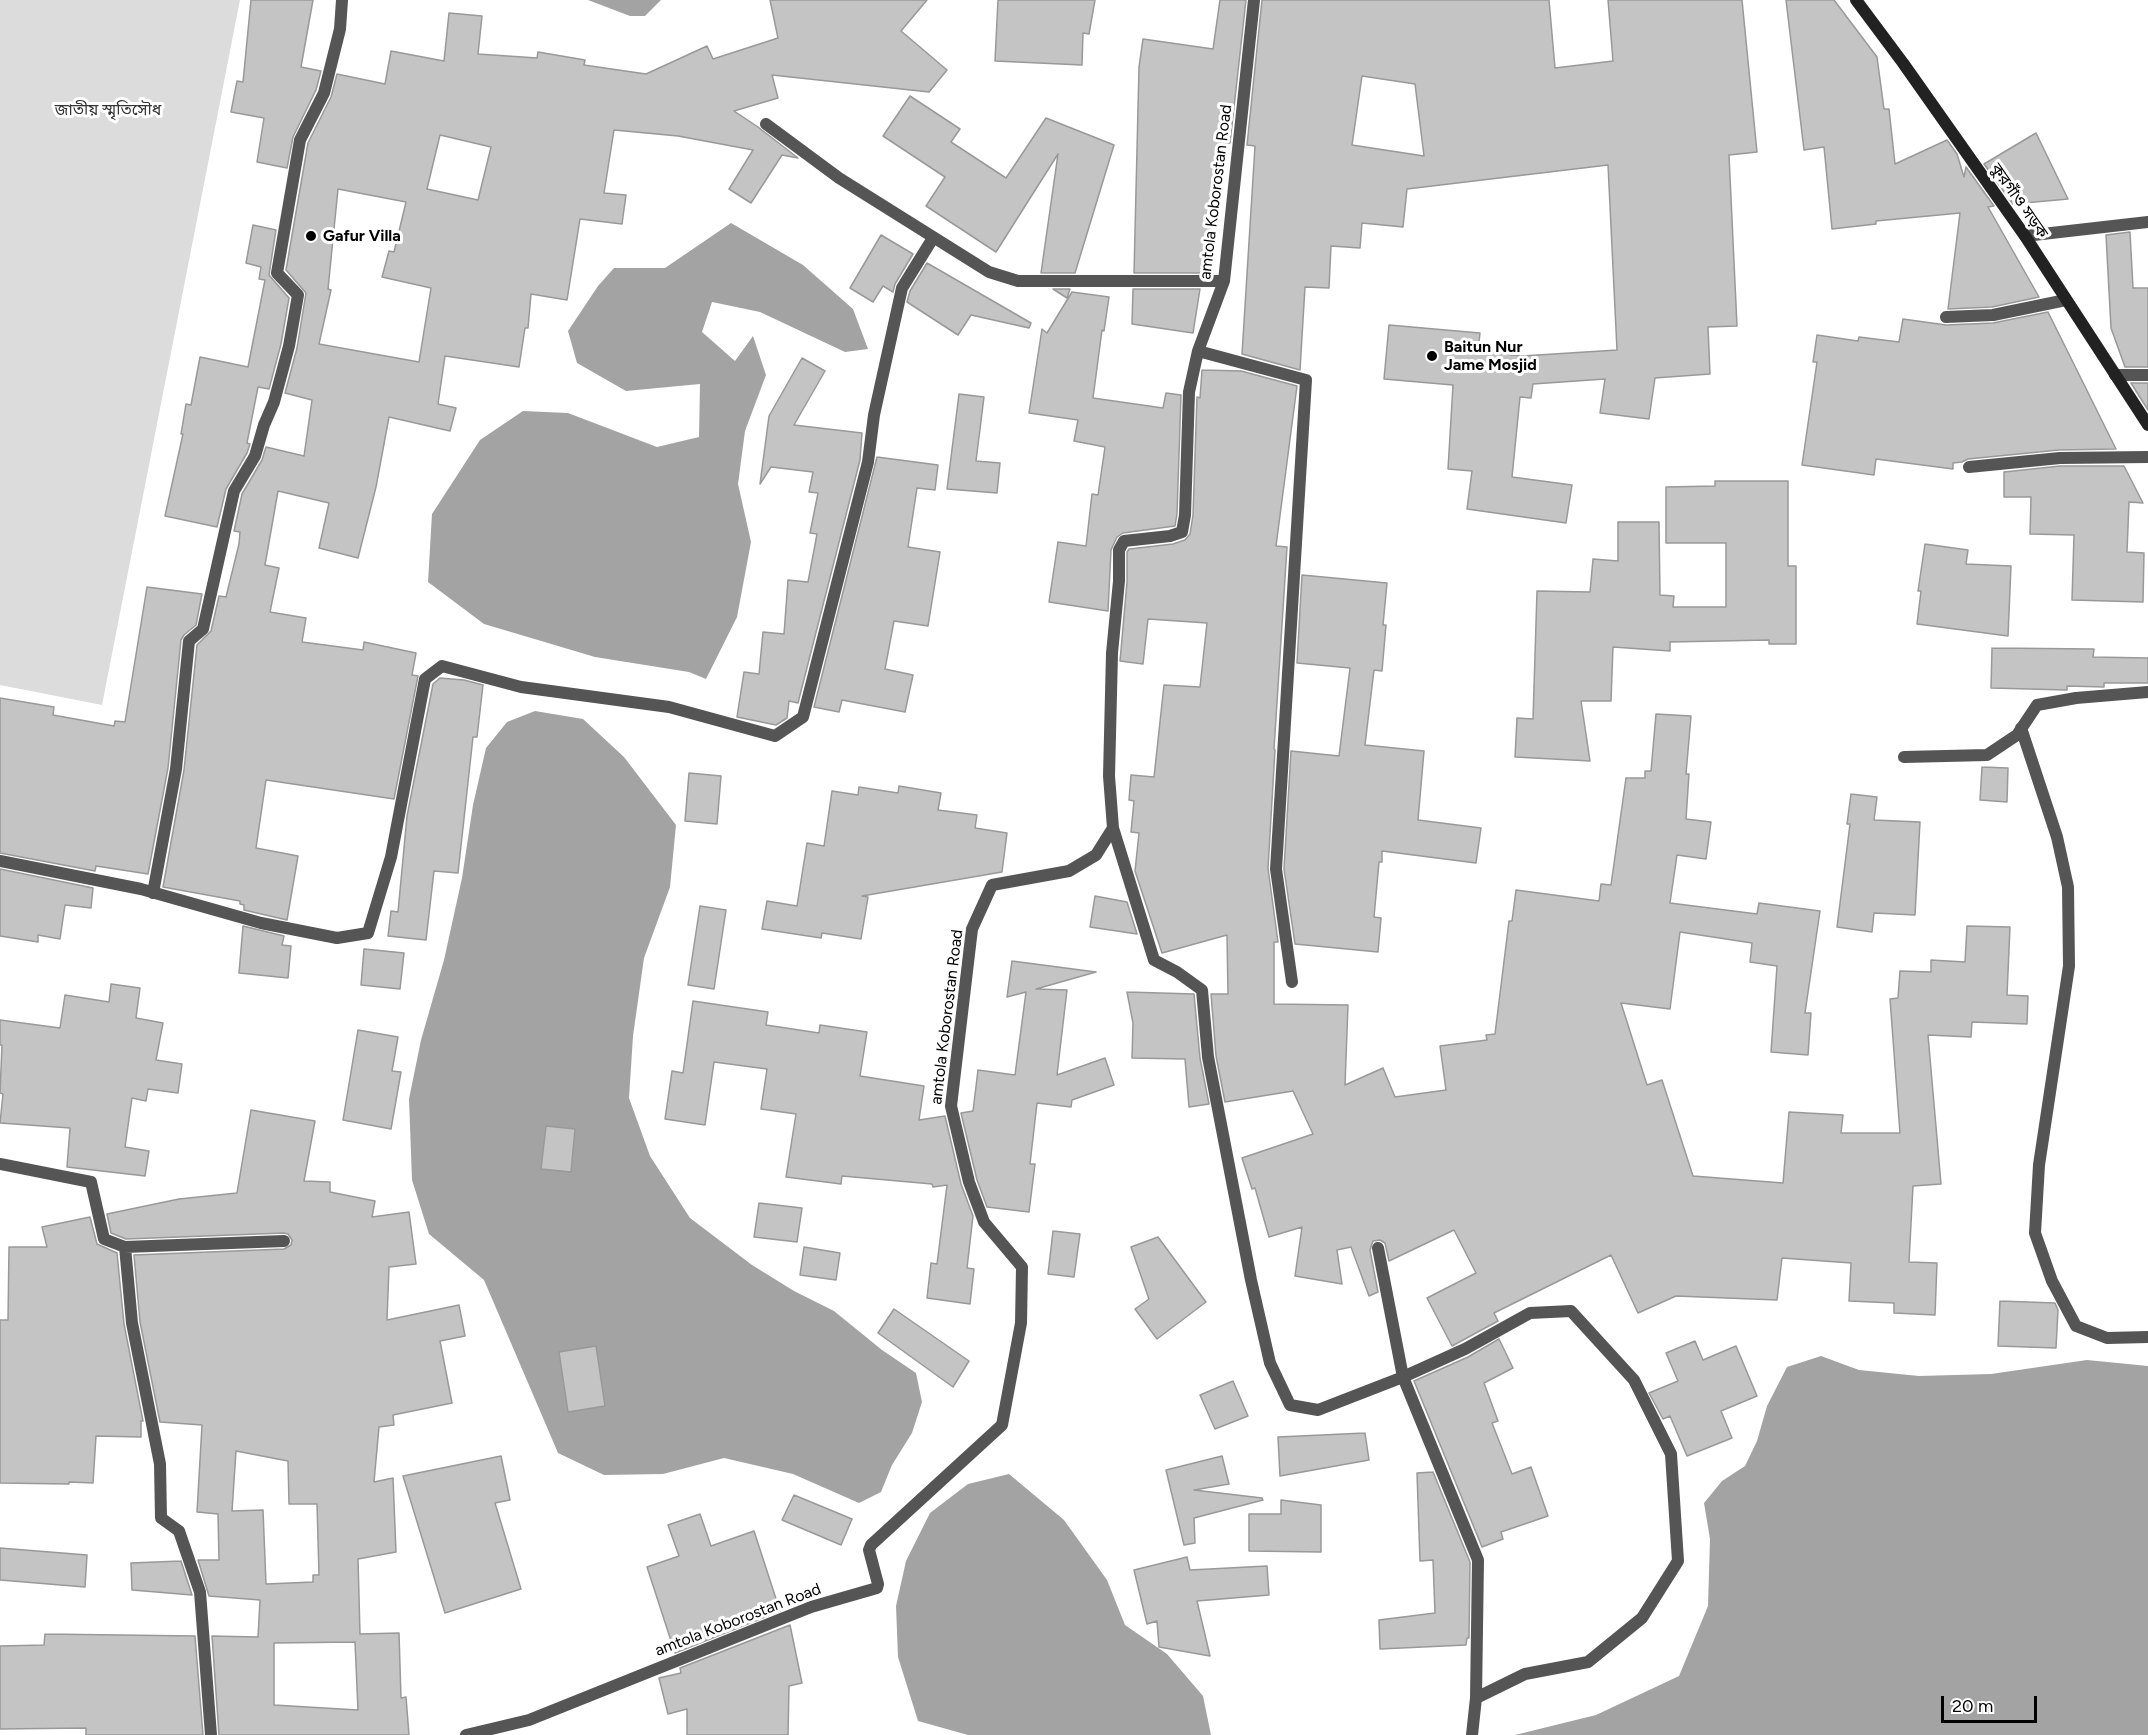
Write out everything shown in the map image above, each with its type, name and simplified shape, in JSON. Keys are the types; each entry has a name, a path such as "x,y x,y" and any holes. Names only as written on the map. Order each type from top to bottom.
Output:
{"street":[{"path":"153,893 176,769 189,641 203,629 234,491 255,456 264,424 274,402 289,346 298,296 277,273 278,264 300,140 324,93 340,29 342,0"},
{"name":"amtola Koborostan Road","path":"466,1735 529,1720 811,1607 877,1588 878,1584 869,1550 871,1545 1002,1425 1021,1323 1023,1267 984,1222 969,1182 951,1106 972,929 992,885 1069,871 1096,855 1113,828 1109,776 1112,653 1119,581 1119,550 1124,542 1170,536 1182,532 1185,515 1189,392 1198,351 1224,280 1254,0"},
{"name":"কুরগাঁও সড়ক","path":"1856,0 2025,236 2148,425"},
{"path":"766,124 839,178 989,272 1018,280 1224,280"},
{"path":"2025,236 2148,222"},
{"path":"0,861 153,893 261,923 337,938 368,933 391,857 425,679 442,666 521,687 669,707 775,736 803,717 868,462 873,415 902,288 933,238"},
{"path":"1946,318 1993,315 2066,300"},
{"path":"1198,351 1306,380 1276,869 1292,982"},
{"path":"2115,375 2148,375"},
{"path":"1969,467 2060,458 2148,457"},
{"path":"1904,757 1987,755 2017,735 2037,705 2076,698 2148,692"},
{"path":"2021,728 2057,837 2068,887 2069,966 2038,1165 2035,1233 2052,1281 2076,1326 2107,1338 2148,1337"},
{"path":"1113,828 1154,960 1177,972 1202,990 1208,1057 1251,1280 1270,1363 1290,1405 1318,1410 1403,1377 1465,1349 1530,1313 1571,1311 1634,1380 1671,1454 1678,1561 1642,1618 1588,1662 1526,1674 1476,1698"},
{"path":"0,1164 91,1182 104,1239 125,1247 284,1241"},
{"path":"125,1247 132,1323 160,1464 161,1518 179,1531 200,1592 212,1735"},
{"path":"1378,1248 1403,1377 1478,1560 1476,1698 1472,1735"}],"green space":[{"name":"জাতীয় স্মৃতিসৌধ","path":"0,0 240,0 102,705 0,685"}],"shaded area":[{"path":"588,0 661,0 645,16 630,16"},
{"path":"731,223 803,265 853,309 868,349 845,352 760,312 712,302 702,332 735,361 753,336 766,375 745,431 738,484 751,542 737,617 706,679 689,672 595,657 484,624 428,582 432,514 480,440 523,411 568,413 657,447 699,437 700,384 626,391 577,363 568,331 598,286 614,268 665,268"},
{"path":"535,711 583,719 624,757 676,825 670,887 644,958 633,1036 629,1098 650,1156 690,1218 752,1265 794,1291 834,1311 882,1350 916,1373 922,1402 912,1433 892,1465 881,1492 859,1503 793,1474 724,1458 663,1474 604,1475 558,1453 484,1280 429,1234 412,1180 409,1099 421,1040 444,960 462,878 473,805 486,748 507,722"},
{"path":"1821,1356 1859,1370 1919,1376 1991,1374 2087,1360 2148,1366 2148,1735 1515,1735 1596,1715 1679,1676 1708,1606 1710,1539 1704,1503 1722,1481 1745,1466 1757,1441 1767,1406 1787,1367"},
{"path":"1009,1474 1064,1520 1107,1580 1125,1625 1167,1654 1203,1696 1211,1735 968,1735 918,1721 898,1657 896,1606 906,1561 930,1513 968,1484"}],"building":[{"path":"251,0 313,0 301,67 321,71 316,90 293,137 287,168 257,162 264,118 231,112 237,81 243,82"},
{"path":"770,0 927,0 901,31 947,70 929,92 772,75 778,98 734,111 798,158 782,155 751,203 729,189 753,150 678,136 614,130 604,193 626,195 622,224 580,219 567,300 531,294 528,328 525,328 519,367 445,356 438,404 456,408 450,431 389,417 376,487 358,558 319,548 329,503 278,491 265,565 279,568 270,612 306,618 302,642 363,650 364,642 416,653 412,675 418,676 394,799 266,780 256,848 298,856 287,920 244,910 244,905 240,904 240,901 163,887 184,770 197,645 211,631 219,596 226,597 239,544 240,532 234,531 242,494 262,460 266,447 304,456 312,400 285,393 297,348 306,293 286,270 308,143 331,97 337,74 385,84 391,51 444,61 449,13 482,16 478,54 537,58 538,52 585,60 584,65 646,74 707,46 713,59 778,38","holes":["440,135 491,147 478,200 427,189","338,189 406,202 394,252 389,251 382,277 431,288 419,362 319,344 331,290 328,289"]},
{"path":"998,0 1095,0 1089,34 1083,33 1082,65 995,61"},
{"path":"1220,0 1246,0 1230,143 1223,143 1203,273 1134,273 1139,67 1143,39 1213,49"},
{"path":"1262,0 1549,0 1555,68 1613,61 1608,0 1742,0 1757,152 1729,155 1737,326 1708,327 1710,374 1655,378 1649,419 1600,413 1605,379 1533,384 1531,398 1520,397 1512,477 1572,485 1566,523 1467,509 1472,471 1448,469 1453,385 1384,379 1389,325 1480,333 1478,351 1522,356 1617,350 1608,165 1407,189 1403,227 1362,223 1360,248 1331,246 1329,288 1305,287 1300,370 1242,354 1255,146 1247,145","holes":["1362,76 1415,84 1424,156 1352,145"]},
{"path":"1786,0 1834,0 1877,57 1884,109 1889,109 1895,164 1947,140 1957,154 1964,177 1966,167 1994,206 1988,207 2039,297 1992,307 1948,309 1960,213 1876,221 1876,224 1832,229 1824,147 1804,150"},
{"path":"910,96 960,129 951,142 1006,178 1046,118 1114,145 1075,273 1041,273 1058,154 996,252 926,206 945,177 883,136"},
{"path":"2036,133 2068,199 2013,204 1984,164"},
{"path":"253,225 276,230 269,275 289,298 281,344 269,389 258,387 247,443 250,444 226,489 217,527 165,516 183,434 181,434 186,404 191,405 200,357 248,367 265,280 259,279 261,267 246,263"},
{"path":"2130,232 2133,288 2148,288 2148,367 2125,367 2111,328 2106,235"},
{"path":"881,235 913,254 895,284 893,292 883,286 873,302 850,288"},
{"path":"927,263 1031,323 1029,328 971,315 958,335 907,302 910,291"},
{"path":"1053,289 1070,289 1067,298"},
{"path":"1133,289 1200,289 1193,333 1132,324"},
{"path":"1072,292 1109,297 1093,398 1163,408 1166,393 1181,395 1175,526 1123,533 1117,537 1111,550 1108,611 1049,602 1058,542 1086,546 1092,494 1098,495 1105,447 1074,441 1078,420 1029,413 1042,329 1047,333"},
{"path":"2048,312 2116,449 2059,450 1968,459 1953,463 1953,469 1876,459 1874,475 1802,465 1817,362 1813,362 1817,335 1858,341 1859,337 1899,342 1903,319 1946,325 1993,323"},
{"path":"802,358 825,371 794,425 862,433 860,460 798,703 789,701 787,718 776,725 737,717 744,672 759,674 763,632 784,634 788,580 808,582 817,534 810,533 818,493 809,492 813,472 771,467 760,484 769,416"},
{"path":"1202,370 1241,371 1297,386 1276,546 1287,547 1268,868 1278,942 1274,942 1274,1004 1348,1005 1345,1085 1383,1068 1395,1097 1446,1090 1440,1046 1487,1040 1486,1035 1495,1034 1509,921 1512,921 1516,890 1599,901 1601,884 1611,885 1626,778 1645,778 1645,771 1651,771 1656,714 1691,716 1686,774 1689,774 1686,819 1711,822 1706,859 1677,855 1670,903 1757,914 1759,903 1820,911 1805,1013 1811,1013 1808,1055 1771,1052 1777,966 1750,962 1752,943 1680,932 1670,1009 1621,1003 1647,1085 1662,1080 1693,1176 1783,1183 1789,1112 1843,1115 1841,1133 1900,1133 1890,999 1898,998 1900,971 1931,972 1931,960 1965,962 1967,926 2010,927 2007,995 2028,996 2027,1024 1972,1022 1971,1037 1928,1035 1941,1184 1913,1186 1909,1262 1937,1263 1935,1315 1894,1313 1894,1303 1849,1301 1851,1263 1782,1258 1777,1300 1676,1296 1638,1313 1611,1255 1494,1313 1498,1321 1452,1346 1427,1298 1476,1273 1454,1230 1389,1261 1385,1243 1380,1240 1373,1241 1370,1250 1378,1292 1369,1296 1351,1247 1337,1250 1342,1284 1295,1276 1302,1227 1269,1237 1255,1188 1252,1189 1242,1158 1313,1134 1293,1091 1225,1102 1216,1056 1211,994 1228,994 1227,935 1162,953 1135,871 1139,833 1131,832 1134,801 1129,800 1131,775 1154,777 1164,685 1200,687 1207,623 1148,619 1143,664 1120,661 1127,582 1127,552 1129,549 1173,544 1185,540 1190,534 1193,515 1197,397 1200,398"},
{"path":"2131,383 2148,383 2148,410"},
{"path":"959,394 984,397 976,461 1000,463 997,493 947,489"},
{"path":"877,457 938,465 935,490 917,488 908,547 940,552 928,626 894,621 885,669 913,675 905,712 842,700 839,712 814,707"},
{"path":"2060,466 2124,466 2143,503 2129,502 2127,552 2144,553 2143,602 2072,600 2074,535 2030,534 2031,497 2004,497 2004,472"},
{"path":"1715,481 1788,481 1788,566 1796,566 1796,644 1769,644 1769,640 1670,642 1670,651 1613,647 1611,701 1581,701 1590,761 1515,757 1517,718 1533,719 1537,591 1590,592 1593,559 1618,561 1618,522 1659,522 1660,595 1674,596 1673,607 1726,607 1726,543 1666,543 1666,487 1715,486"},
{"path":"1925,544 1968,550 1966,564 2011,566 2008,636 1917,624 1921,591 1918,591"},
{"path":"1302,575 1387,583 1382,671 1374,670 1365,745 1424,751 1418,820 1481,828 1476,863 1382,851 1374,917 1381,918 1378,952 1295,944 1284,869 1291,751 1339,756 1350,668 1297,663"},
{"path":"147,587 202,594 196,625 181,640 168,768 148,874 96,866 95,871 0,853 0,698 54,707 53,715 114,726 115,721 125,722"},
{"path":"1992,648 2094,649 2093,657 2148,658 2148,683 2104,683 2104,687 2067,686 2067,690 1991,688"},
{"path":"440,678 464,680 483,685 477,737 473,737 458,873 434,871 426,940 388,936 391,911 398,912 407,816 433,684"},
{"path":"1982,767 2008,768 2007,802 1980,800"},
{"path":"689,773 721,776 717,824 685,821"},
{"path":"899,786 941,793 938,810 977,815 975,828 1007,833 1002,872 862,896 868,897 861,939 822,933 821,938 762,929 767,901 797,906 807,843 824,846 832,791 858,795 859,787 898,793"},
{"path":"1851,794 1877,797 1874,820 1920,822 1915,915 1874,913 1872,932 1837,927 1850,824 1847,824"},
{"path":"0,869 93,888 91,908 65,905 60,939 38,935 38,942 0,936"},
{"path":"1095,896 1127,902 1137,934 1090,927"},
{"path":"700,906 726,910 714,989 688,985"},
{"path":"243,926 284,936 282,945 291,946 288,978 239,973"},
{"path":"364,949 404,953 400,989 361,985"},
{"path":"1012,961 1096,972 1036,989 1067,990 1057,1075 1105,1058 1114,1085 1072,1100 1071,1107 1037,1103 1030,1164 1035,1164 1029,1212 987,1207 977,1180 961,1113 973,1111 978,1070 1015,1075 1026,992 1007,997"},
{"path":"111,984 140,988 136,1018 163,1023 156,1060 182,1064 178,1093 148,1089 146,1101 132,1098 125,1147 149,1151 145,1176 67,1167 70,1128 0,1123 3,1094 0,1093 2,1045 0,1045 0,1020 60,1028 65,995 109,1002"},
{"path":"1127,992 1194,994 1200,1058 1209,1104 1189,1107 1185,1059 1132,1058 1133,1023"},
{"path":"693,1001 768,1012 766,1025 819,1033 820,1025 867,1032 860,1076 924,1086 919,1120 945,1116 961,1184 973,1216 967,1268 974,1269 970,1304 927,1298 931,1263 937,1264 947,1185 933,1187 932,1184 842,1176 841,1184 786,1177 796,1114 761,1109 767,1069 714,1062 705,1125 665,1119 672,1071 683,1073"},
{"path":"358,1030 398,1037 392,1071 401,1072 391,1129 343,1120"},
{"path":"251,1110 315,1121 304,1181 330,1182 330,1192 375,1201 372,1217 409,1212 416,1264 389,1267 387,1320 459,1305 465,1336 440,1341 452,1403 393,1415 394,1425 379,1427 374,1482 393,1478 396,1552 358,1559 360,1634 399,1633 401,1698 406,1697 409,1735 219,1735 212,1636 258,1637 260,1600 209,1596 198,1560 219,1560 218,1514 197,1512 202,1425 160,1422 140,1322 134,1255 284,1249 291,1245 292,1240 288,1234 284,1233 126,1239 111,1233 107,1214 179,1199 237,1193","holes":["236,1451 288,1461 289,1504 317,1504 319,1575 313,1575 313,1582 266,1584 263,1510 232,1511","355,1642 358,1710 274,1705 274,1643"]},
{"path":"546,1126 575,1129 571,1172 541,1169"},
{"path":"759,1203 802,1208 797,1242 754,1237"},
{"path":"90,1217 97,1244 117,1253 124,1324 143,1421 141,1421 141,1437 96,1436 93,1483 0,1483 0,1320 8,1320 9,1247 47,1247 42,1227"},
{"path":"1053,1231 1080,1234 1074,1277 1048,1274"},
{"path":"1158,1237 1206,1302 1157,1339 1135,1309 1149,1299 1131,1247"},
{"path":"804,1247 840,1253 836,1280 800,1275"},
{"path":"2000,1301 2055,1303 2058,1310 2056,1348 1998,1346"},
{"path":"894,1309 969,1361 953,1387 878,1333"},
{"path":"1499,1339 1513,1368 1484,1383 1498,1421 1492,1423 1512,1474 1531,1467 1548,1516 1501,1532 1503,1539 1482,1547 1414,1381 1468,1357"},
{"path":"1695,1341 1703,1360 1736,1346 1757,1396 1721,1411 1732,1438 1687,1456 1670,1416 1663,1419 1649,1393 1678,1381 1666,1353"},
{"path":"596,1346 605,1406 568,1412 559,1352"},
{"path":"1233,1381 1248,1416 1215,1429 1200,1395"},
{"path":"1365,1433 1369,1460 1280,1476 1278,1437"},
{"path":"501,1456 510,1500 495,1503 521,1589 445,1613 403,1476"},
{"path":"1222,1456 1229,1484 1194,1490 1262,1498 1263,1500 1194,1518 1195,1543 1184,1545 1166,1470"},
{"path":"1433,1472 1470,1562 1469,1638 1467,1638 1466,1645 1380,1649 1379,1620 1435,1613 1433,1560 1420,1561 1417,1473"},
{"path":"794,1495 852,1519 841,1545 782,1520"},
{"path":"1281,1500 1321,1505 1321,1552 1249,1551 1249,1514 1281,1514"},
{"path":"700,1514 711,1546 754,1531 780,1611 675,1653 647,1567 679,1556 668,1525"},
{"path":"0,1548 87,1555 85,1587 0,1580"},
{"path":"1187,1557 1190,1570 1267,1566 1269,1595 1197,1601 1210,1656 1159,1647 1157,1621 1147,1624 1134,1570"},
{"path":"181,1561 192,1595 132,1590 131,1563"},
{"path":"790,1625 802,1683 789,1686 788,1735 687,1735 687,1709 668,1714 659,1678 681,1673 680,1668"},
{"path":"45,1634 195,1636 203,1735 86,1735 86,1728 0,1729 0,1646 44,1645"}],"place":[{"name":"Gafur Villa","path":"311,236"},
{"name":"Baitun Nur Jame Mosjid","path":"1432,356"}]}
